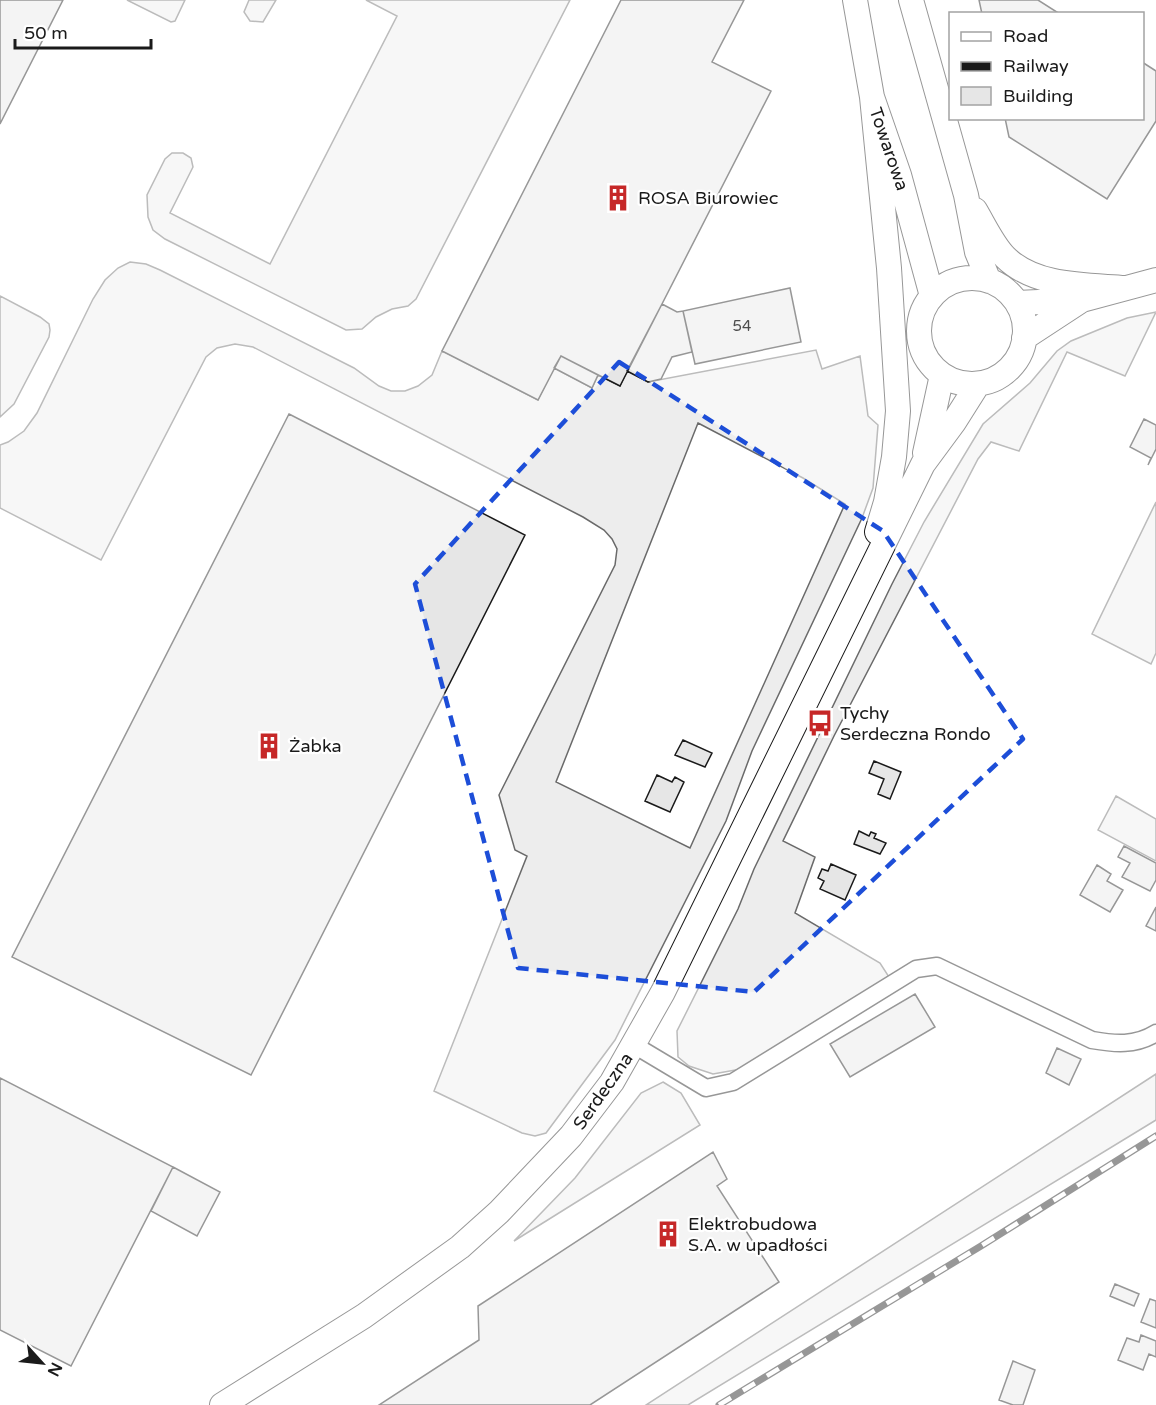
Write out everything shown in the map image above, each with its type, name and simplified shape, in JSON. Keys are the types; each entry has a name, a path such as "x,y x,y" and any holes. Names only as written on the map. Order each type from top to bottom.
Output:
{"street":[{"name":"Towarowa","path":"855,0 872,97 899,175 932,296"},
{"path":"911,0 966,195 977,252 989,281"},
{"path":"858,598 886,502 894,457 898,411 890,268 872,97"},
{"path":"966,195 1006,258 1029,273 1059,282 1125,288"},
{"path":"964,279 989,281 1010,294 1022,314 1024,338 1021,352 1014,364 998,377 978,384 954,381 942,375 927,359 920,338 920,323 924,309 932,296 941,288 964,279"},
{"path":"1017,303 1082,300 1156,280"},
{"path":"1024,338 1082,300"},
{"path":"922,464 942,375"},
{"path":"634,1046 858,598 922,464 954,422 978,384"},
{"name":"Serdeczna","path":"222,1405 364,1316 460,1247 499,1212 571,1136 612,1082 634,1046 706,1088 733,1082 916,969 937,966 1092,1040 1119,1045 1150,1037 1156,1033"}],"highlighted area":[{"path":"619,362 883,531 1023,739 754,992 518,968 415,584"}],"shaded area":[{"path":"127,0 185,0 175,21 171,22"},
{"path":"249,0 276,0 263,22 250,21 244,12"},
{"path":"366,0 570,0 416,299 408,306 392,309 376,317 362,329 346,330 165,239 153,230 148,217 147,195 165,159 172,153 183,153 191,158 193,167 170,213 270,264 397,16"},
{"path":"130,262 146,264 160,270 354,368 379,386 391,391 405,391 418,386 432,375 442,351 538,400 554,368 592,388 598,375 620,386 627,371 648,382 816,350 822,369 860,356 868,416 878,425 873,488 862,518 752,751 726,821 615,1040 546,1133 535,1136 522,1133 434,1091 527,856 515,850 499,795 615,565 617,549 604,530 583,517 253,347 235,344 217,348 206,357 101,560 0,508 0,445 24,431 37,413 93,299 105,280 118,268","holes":["698,423 803,478 845,504 690,848 556,782"]},
{"path":"0,296 40,317 49,324 50,330 49,337 14,404 0,417"},
{"path":"1156,312 1125,376 1067,352 1019,451 991,442 978,459 834,736 783,841 815,857 795,913 880,963 889,977 741,1069 713,1074 689,1066 678,1057 677,1031 738,909 754,869 892,584 924,522 983,424 1030,383 1057,351 1071,341 1127,318"},
{"path":"1156,502 1156,653 1151,664 1092,634"},
{"path":"1116,796 1156,819 1156,861 1098,830"},
{"path":"1156,1074 1156,1120 688,1405 646,1405"},
{"path":"663,1082 681,1093 700,1125 514,1241 575,1178 641,1093"}],"building":[{"path":"0,0 63,0 0,124"},
{"name":"ROSA Biurowiec","path":"621,0 744,0 712,62 771,91 620,386 561,356 538,400 442,351"},
{"path":"979,0 1038,0 1057,12 982,12"},
{"path":"1144,63 1156,71 1156,121 1107,199 1009,137 1005,120 1144,120"},
{"path":"790,288 801,342 695,364 683,311"},
{"path":"662,304 677,312 683,311 692,352 672,357 661,379 648,382 627,371"},
{"path":"561,356 598,375 592,388 554,368"},
{"name":"Żabka","path":"289,414 525,535 251,1075 12,957"},
{"path":"1144,419 1156,425 1156,449 1148,465 1151,458 1130,447"},
{"path":"683,740 712,753 705,767 675,755"},
{"path":"874,761 901,772 890,799 878,794 884,779 869,773"},
{"path":"657,775 672,782 675,777 684,782 670,812 645,801"},
{"path":"859,831 869,836 871,832 876,834 874,838 886,843 880,854 854,844"},
{"path":"1124,846 1156,863 1156,880 1150,891 1122,877 1130,863 1118,857"},
{"path":"831,864 856,875 845,900 820,889 824,881 818,878 822,869 828,871"},
{"path":"1097,865 1111,874 1107,881 1123,890 1110,912 1080,895"},
{"path":"1156,907 1156,931 1146,926"},
{"path":"915,994 935,1027 850,1077 830,1044"},
{"path":"1057,1048 1081,1059 1069,1085 1046,1073"},
{"path":"0,1078 173,1167 71,1366 0,1330"},
{"name":"Elektrobudowa S.A. w upadłości","path":"713,1152 727,1179 717,1186 779,1282 590,1405 379,1405 479,1340 478,1306"},
{"path":"173,1167 220,1192 197,1236 151,1211"},
{"path":"1115,1284 1139,1294 1134,1306 1110,1296"},
{"path":"1150,1299 1156,1301 1156,1328 1141,1322"},
{"path":"1141,1335 1156,1341 1156,1357 1149,1354 1143,1370 1118,1360 1127,1338 1139,1342"},
{"path":"1013,1361 1035,1370 1023,1405 1013,1405 999,1400"}],"railway":[{"path":"719,1405 981,1246 1156,1136"}],"place":[{"name":"ROSA Biurowiec","path":"618,198"},
{"name":"Tychy Serdeczna Rondo","path":"820,723"},
{"name":"Żabka","path":"269,746"},
{"name":"Elektrobudowa S.A. w upadłości","path":"668,1234"}]}
